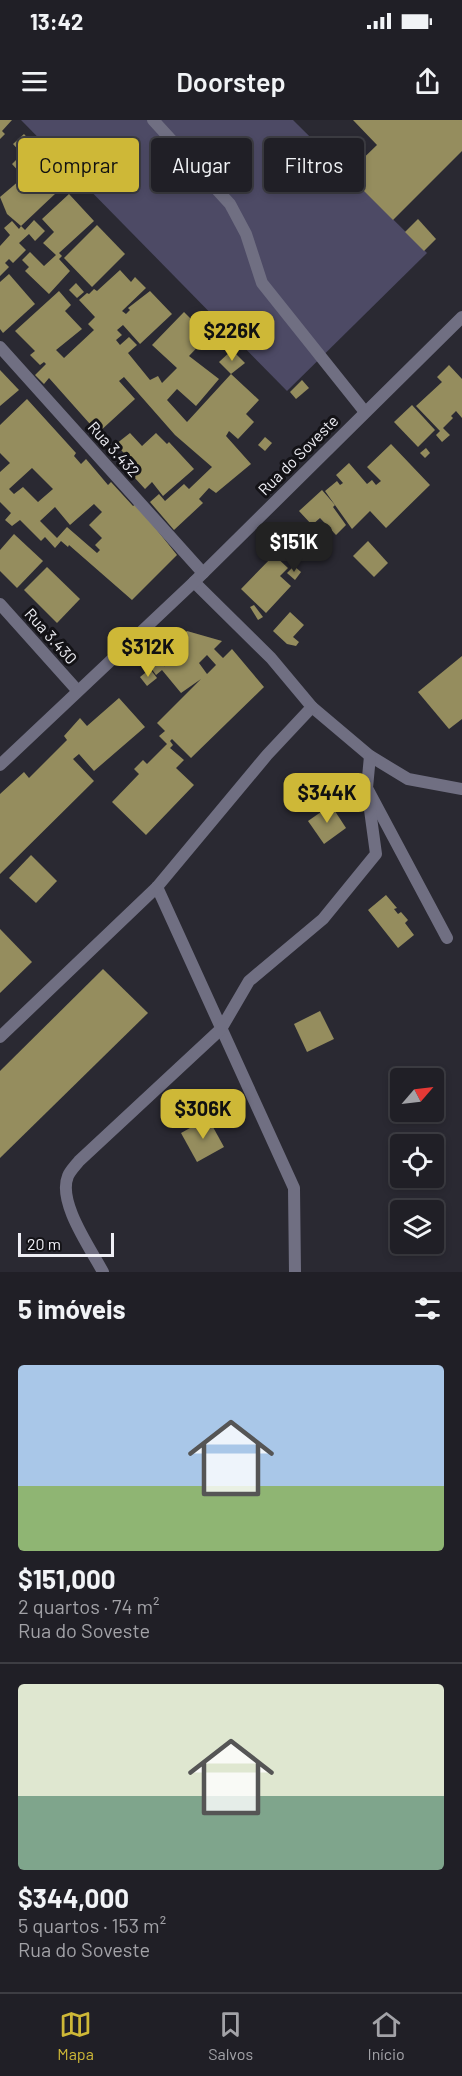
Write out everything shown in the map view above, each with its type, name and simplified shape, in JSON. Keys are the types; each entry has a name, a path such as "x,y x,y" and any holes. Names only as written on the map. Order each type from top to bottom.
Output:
{"street":[{"path":"153,120 230,204 246,234 262,283 365,412"},
{"name":"Rua do Soveste","path":"0,765 199,577 462,317"},
{"name":"Rua 3.432","path":"0,347 312,707 370,756 408,779 462,789"},
{"name":"Rua 3.430","path":"0,604 77,690"},
{"path":"0,1037 157,886 267,755 312,707"},
{"path":"103,1272 69,1210 66,1193 67,1177 79,1161 221,1029 249,981 323,919 376,854 367,788 370,756"},
{"path":"367,788 447,938"},
{"path":"157,886 294,1188 295,1272"}],"shaded area":[{"path":"21,120 293,120 311,138 264,138 264,192 364,190 427,253 287,391 92,192 139,192 139,138 39,138"}],"building":[{"path":"0,120 12,120 2,131 5,134 0,139"},
{"path":"353,120 462,120 462,151 393,220 364,191 364,158 377,145"},
{"path":"18,139 18,150 13,144"},
{"path":"18,158 18,171 12,164"},
{"path":"18,182 18,192 56,193 21,226 7,214 0,197"},
{"path":"69,194 94,221 59,253 62,256 59,259 70,271 49,294 25,271 29,267 22,260 30,252 44,266 56,255 43,243 54,232 42,219"},
{"path":"418,219 436,239 424,251 405,232"},
{"path":"34,220 45,231 35,241 29,234 19,243 26,250 13,263 9,259 5,263 9,267 0,276 0,246 10,235 4,228 12,221 19,229 21,226 25,230"},
{"path":"97,225 125,254 92,287 64,258"},
{"path":"120,270 131,282 135,277 146,288 122,311 126,314 130,310 128,308 150,291 172,314 140,344 123,325 117,330 122,335 116,340 120,345 129,337 137,345 128,353 150,380 158,376 162,383 177,368 152,345 184,312 208,336 189,356 219,379 196,406 177,389 167,400 187,422 231,374 259,400 246,414 254,422 238,439 229,431 226,436 251,464 216,493 209,488 199,499 203,503 174,530 150,502 159,494 165,501 184,484 189,489 212,467 175,435 124,377 119,381 135,399 98,433 49,378 44,384 35,375 46,364 44,362 40,365 30,355 35,351 15,331 59,291 71,305 65,311 82,329 56,350 64,358 94,330 88,324 95,317 79,300 94,289 97,291"},
{"path":"9,274 35,304 3,333 0,329 0,282"},
{"path":"76,283 84,292 77,298 69,290"},
{"path":"232,350 245,363 231,374 219,362"},
{"path":"449,365 462,379 462,418 456,411 451,416 453,418 443,428 450,435 442,442 436,435 440,431 416,406 442,382 437,377"},
{"path":"0,370 19,390 0,406"},
{"path":"302,380 309,388 296,399 290,392"},
{"path":"27,399 76,453 74,456 81,464 86,459 108,485 111,482 133,506 136,504 177,555 132,600 69,545 68,547 61,541 55,548 45,537 41,541 20,520 12,526 5,520 11,513 0,502 0,472 10,463 0,453 0,425","holes":["32,468 53,489 38,502 23,487 14,494 9,489","94,504 102,512 89,525 102,538 95,545 100,550 97,553 67,527 57,538 40,521 55,507 70,525"]},
{"path":"412,405 435,430 418,447 394,422"},
{"path":"130,433 142,446 156,433 167,444 169,442 194,469 163,496 152,482 145,489 134,477 140,472 116,444"},
{"path":"265,437 272,443 265,451 258,445"},
{"path":"391,444 430,485 386,528 370,511 352,529 325,491 337,481 340,485 343,483 336,475 349,463 367,484 372,480 376,485 381,481 367,467"},
{"path":"426,448 430,453 425,458 420,453"},
{"path":"322,490 335,505 333,507 346,525 336,535 320,518 312,525 299,511"},
{"path":"14,534 43,561 17,588 0,571 0,550"},
{"path":"292,537 307,552 294,566 279,551"},
{"path":"269,541 277,549 272,554 265,546"},
{"path":"368,541 388,563 374,577 353,556"},
{"path":"274,555 288,568 280,576 291,586 266,613 241,589"},
{"path":"294,566 301,572 295,580 287,573"},
{"path":"47,567 80,599 57,623 24,590"},
{"path":"254,605 263,617 258,620 250,607"},
{"path":"290,612 304,625 293,637 299,642 296,646 287,644 273,631"},
{"path":"187,631 222,641 214,649 223,658 232,649 264,687 191,758 172,739 170,741 173,745 170,748 184,760 176,768 194,785 146,835 112,802 139,774 134,769 143,760 147,764 167,744 159,736 165,731 157,723 201,679 181,693 162,670 156,675 148,664 157,657 165,667 158,656 170,646 178,657 181,654 172,643","holes":["207,655 216,665 207,674 199,663"]},
{"path":"462,656 462,719 449,729 418,692"},
{"path":"150,669 157,678 147,686 140,677"},
{"path":"119,698 145,727 94,771 79,754 73,759 94,781 0,874 0,794 24,772 29,778 67,740 64,736 80,718 87,726"},
{"path":"331,805 346,828 324,844 308,821"},
{"path":"31,855 57,881 36,903 9,878"},
{"path":"386,895 397,908 394,909 398,914 401,912 408,920 405,923 414,935 398,948 368,910"},
{"path":"0,929 32,962 0,993"},
{"path":"103,969 148,1013 0,1158 0,1071"},
{"path":"320,1011 334,1039 307,1052 294,1024"},
{"path":"208,1118 224,1147 197,1162 181,1133"}]}
